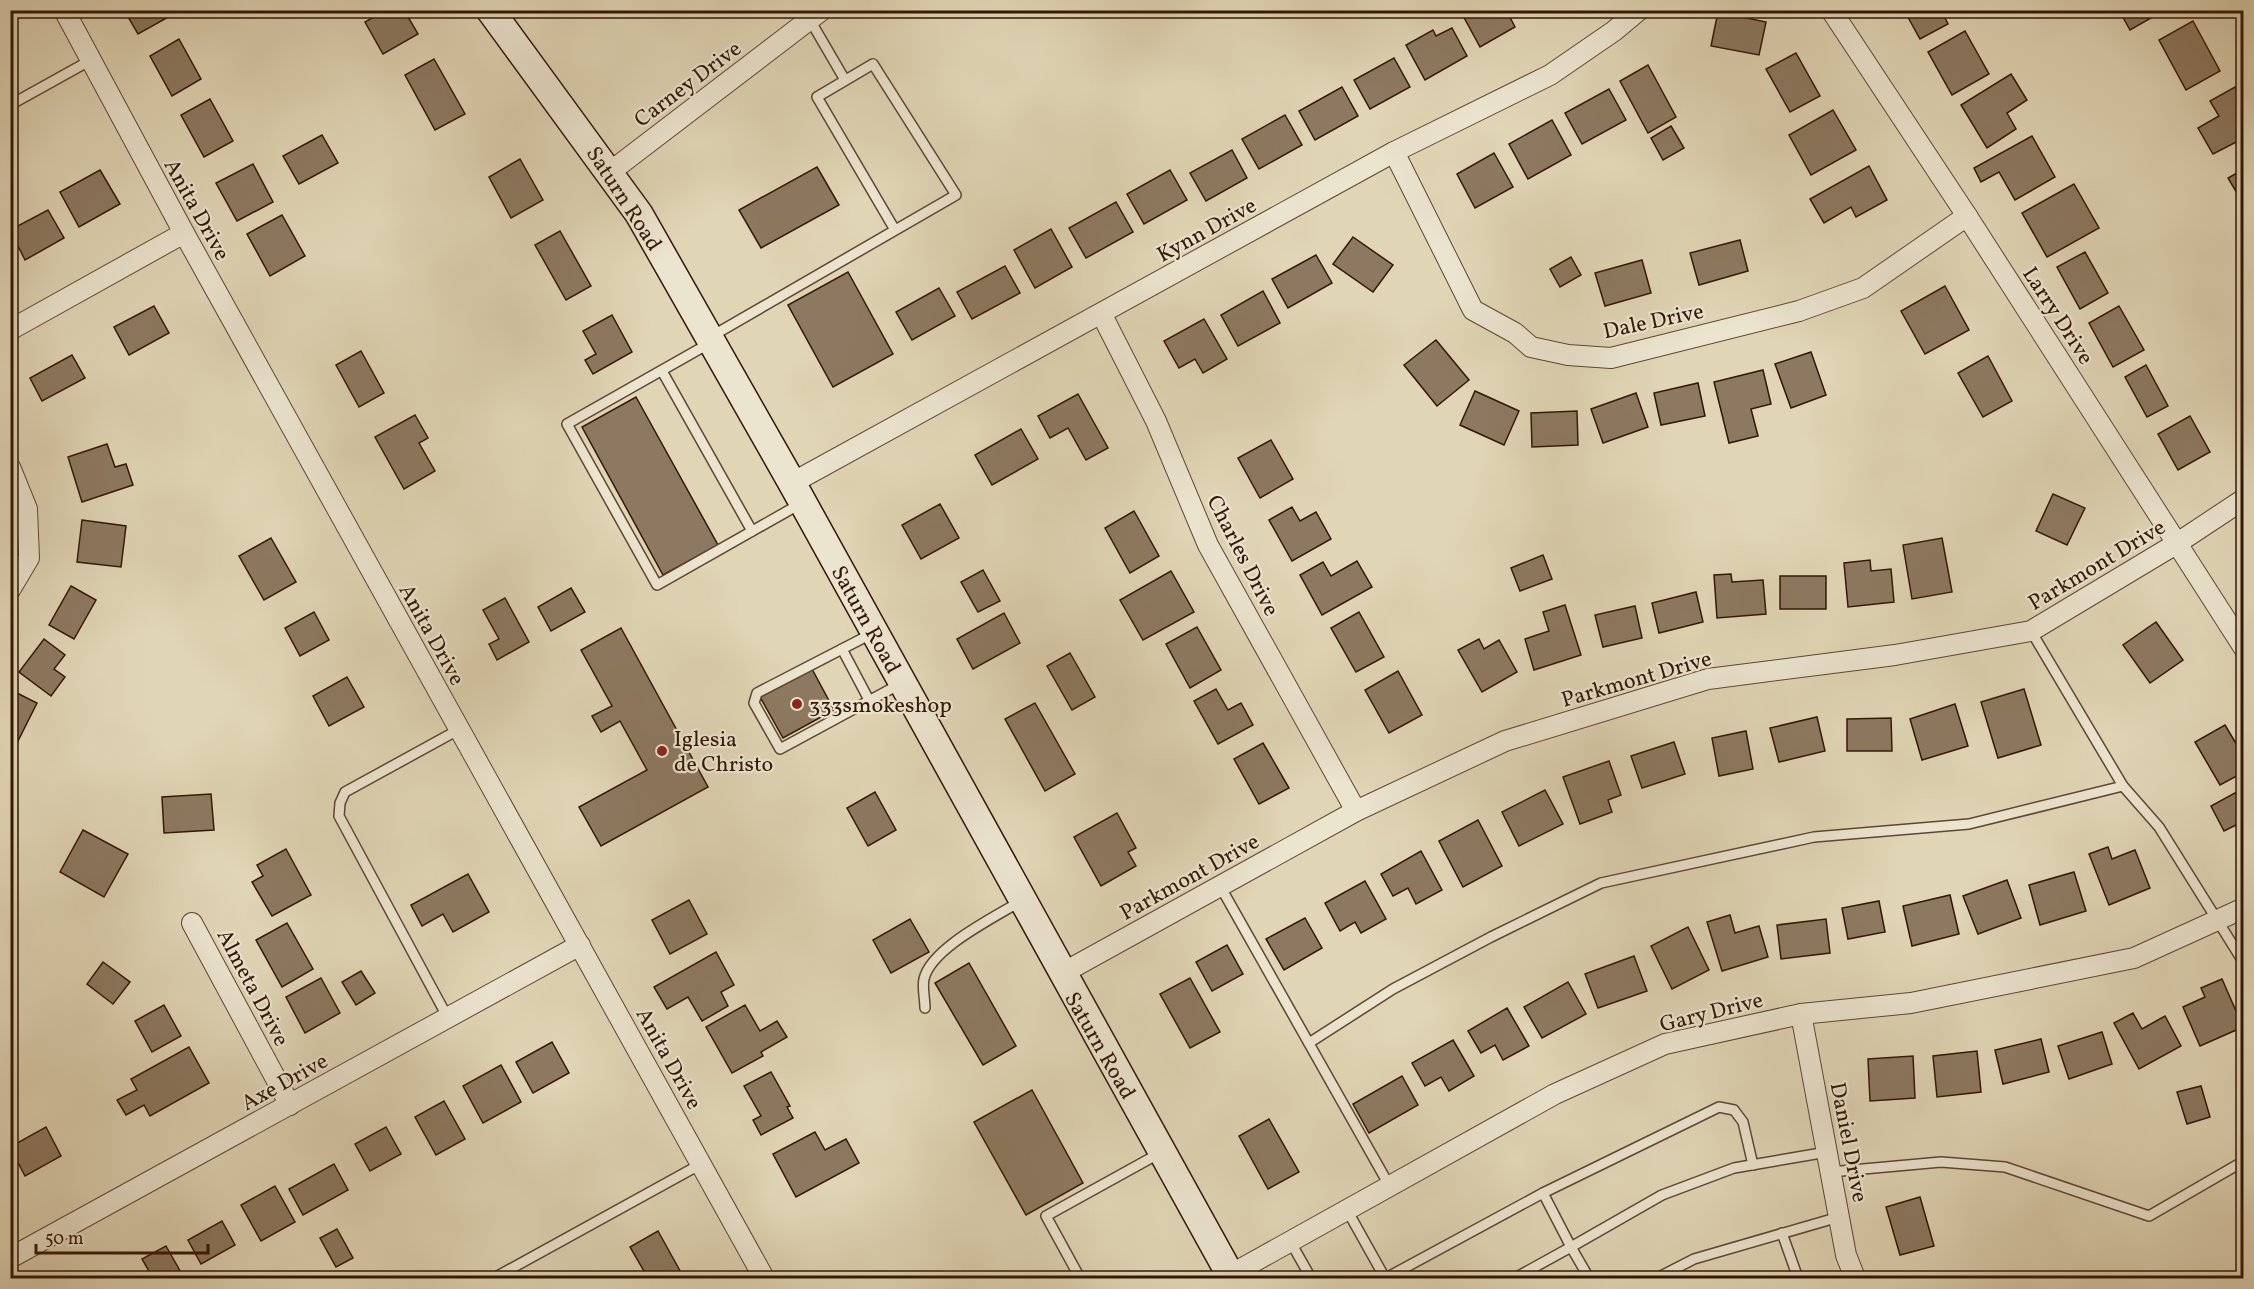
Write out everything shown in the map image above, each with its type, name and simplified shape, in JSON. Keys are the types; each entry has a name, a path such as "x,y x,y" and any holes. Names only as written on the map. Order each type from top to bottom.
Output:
{"street":[{"name":"Anita Drive","path":"64,10 184,233 764,1278"},
{"name":"Saturn Road","path":"490,10 639,214 798,492 1061,974 1231,1277"},
{"name":"Kynn Drive","path":"798,492 1102,315 1394,152 1550,75 1614,31 1639,10"},
{"name":"Larry Drive","path":"1831,10 1967,216 2244,648"},
{"name":"Carney Drive","path":"610,172 816,15"},
{"name":"Dale Drive","path":"1394,152 1473,310 1515,333 1531,347 1568,355 1611,358 1799,311 1863,288 1967,216"},
{"path":"10,330 184,233"},
{"name":"Charles Drive","path":"1102,315 1156,421 1208,545 1356,812"},
{"path":"10,467 27,509 29,558 10,590"},
{"name":"Parkmont Drive","path":"1061,974 1356,812 1505,741 1708,679 1895,655 2031,631 2176,544 2244,499"},
{"name":"Gary Drive","path":"1231,1277 1389,1185 1555,1094 1665,1044 1801,1014 1911,1003 2134,958 2244,908"},
{"name":"Almeta Drive","path":"192,923 290,1105"},
{"name":"Axe Drive","path":"10,1258 580,945"},
{"name":"Daniel Drive","path":"1801,1014 1846,1255 1856,1278"}],"lane":[{"path":"816,15 845,80"},
{"path":"10,105 91,60"},
{"path":"798,492 752,531 657,585 567,424 956,195 873,64 817,97 895,230"},
{"path":"662,370 752,531"},
{"path":"2031,631 2123,786 2159,827 2244,963"},
{"path":"874,632 757,693 754,702 780,750 902,682"},
{"path":"842,649 869,700"},
{"path":"448,1018 339,816 345,792 458,729"},
{"path":"1309,1043 1394,989 1491,937 1601,883 1814,837 1969,824 2123,786"},
{"path":"1220,886 1389,1185"},
{"path":"925,1008 924,979 935,960 953,944 1021,901"},
{"path":"1347,1209 1385,1278 1543,1193 1719,1107 1734,1110 1743,1122 1753,1165"},
{"path":"1080,1278 1046,1216 1162,1151"},
{"path":"1515,1278 1662,1195 1734,1168 1827,1152"},
{"path":"1830,1172 1941,1162 2005,1167 2148,1216 2244,1161"},
{"path":"494,1278 701,1164"},
{"path":"1543,1193 1589,1278"},
{"path":"1657,1278 1694,1258 1839,1216"},
{"path":"1782,1233 1798,1278"},
{"path":"1290,1241 1311,1278"}],"building":[{"path":"124,10 179,10 179,11 138,34"},
{"path":"386,10 404,10 418,34 383,54 365,22"},
{"path":"1464,10 1506,10 1515,27 1480,47 1461,12"},
{"path":"1904,10 1941,10 1948,24 1920,39"},
{"path":"2119,10 2165,10 2130,30"},
{"path":"1718,12 1766,22 1759,55 1711,46"},
{"path":"2193,21 2220,71 2186,90 2159,40"},
{"path":"1452,28 1467,56 1425,80 1406,45 1433,30 1436,36"},
{"path":"1965,31 1989,74 1952,95 1928,52"},
{"path":"179,39 201,79 172,96 150,56"},
{"path":"1796,53 1820,96 1790,112 1766,69"},
{"path":"1394,58 1410,87 1370,109 1354,80"},
{"path":"434,59 465,114 435,130 405,75"},
{"path":"1648,65 1676,117 1648,133 1620,81"},
{"path":"2011,74 2027,100 2007,113 2016,129 1987,148 1961,105"},
{"path":"1342,87 1358,116 1315,140 1299,111"},
{"path":"2235,87 2244,102 2244,138 2213,154 2198,128 2219,116 2210,101"},
{"path":"1609,89 1626,120 1582,144 1565,113"},
{"path":"210,99 233,141 204,157 181,115"},
{"path":"1833,110 1856,150 1811,175 1789,135"},
{"path":"1285,115 1302,145 1259,169 1242,139"},
{"path":"1552,120 1571,155 1528,179 1509,144"},
{"path":"1671,126 1684,148 1663,160 1651,138"},
{"path":"322,135 338,163 299,184 283,156"},
{"path":"2032,136 2055,177 2015,200 1999,172 1981,182 1974,168"},
{"path":"1232,150 1247,178 1206,201 1190,173"},
{"path":"1494,153 1513,187 1475,208 1457,174"},
{"path":"520,159 543,200 511,218 489,177"},
{"path":"253,164 273,202 237,221 216,183"},
{"path":"1869,166 1887,200 1856,217 1851,207 1824,223 1810,199"},
{"path":"817,167 839,205 761,248 739,210"},
{"path":"2244,169 2244,205 2228,178"},
{"path":"100,170 120,204 79,227 60,192"},
{"path":"1170,170 1187,200 1144,224 1127,194"},
{"path":"2074,184 2099,228 2047,257 2022,213"},
{"path":"1116,202 1133,232 1086,258 1069,228"},
{"path":"48,210 64,238 25,260 10,230"},
{"path":"282,215 305,256 270,276 247,234"},
{"path":"1051,229 1072,267 1035,288 1014,250"},
{"path":"560,231 591,286 566,300 535,245"},
{"path":"1353,237 1393,265 1373,292 1333,264"},
{"path":"1740,240 1748,271 1699,285 1690,253"},
{"path":"2085,252 2108,293 2080,309 2057,267"},
{"path":"1316,255 1332,283 1288,308 1272,279"},
{"path":"1571,257 1581,275 1560,287 1550,269"},
{"path":"1642,260 1651,293 1605,306 1595,273"},
{"path":"1005,266 1020,293 972,319 957,292"},
{"path":"848,272 893,354 833,387 788,305"},
{"path":"1945,286 1969,330 1925,354 1901,311"},
{"path":"939,288 955,316 912,340 896,312"},
{"path":"1263,291 1280,323 1238,346 1221,315"},
{"path":"154,306 169,333 129,355 114,327"},
{"path":"2119,306 2144,350 2113,367 2089,323"},
{"path":"612,315 632,352 593,374 585,360 596,354 583,331"},
{"path":"1204,319 1227,359 1203,373 1195,359 1179,368 1164,341"},
{"path":"1436,340 1469,380 1437,406 1404,365"},
{"path":"361,351 384,393 359,407 336,365"},
{"path":"1811,352 1826,395 1791,408 1775,364"},
{"path":"72,355 85,378 42,401 30,378"},
{"path":"1988,356 2012,401 1983,417 1958,373"},
{"path":"2146,365 2168,406 2147,417 2125,377"},
{"path":"1763,370 1771,404 1751,409 1758,436 1729,443 1714,382"},
{"path":"1698,383 1705,416 1661,425 1654,393"},
{"path":"1475,391 1519,411 1504,445 1460,425"},
{"path":"1636,393 1648,427 1603,443 1591,409"},
{"path":"1078,394 1108,448 1086,460 1068,428 1050,438 1038,416"},
{"path":"636,397 718,545 663,575 582,427"},
{"path":"1577,411 1578,445 1532,447 1531,413"},
{"path":"415,415 428,438 419,443 435,471 404,489 375,437"},
{"path":"2190,416 2210,452 2178,470 2158,434"},
{"path":"1021,429 1038,459 992,485 975,455"},
{"path":"1271,440 1293,479 1260,498 1238,458"},
{"path":"107,444 115,467 126,464 133,485 82,502 68,457"},
{"path":"2053,494 2085,508 2067,545 2036,531"},
{"path":"940,504 959,538 921,559 902,525"},
{"path":"1292,507 1300,521 1316,512 1331,539 1292,561 1269,520"},
{"path":"1134,511 1159,556 1130,573 1105,528"},
{"path":"82,520 126,526 121,567 77,562"},
{"path":"271,538 296,582 264,600 239,556"},
{"path":"1942,538 1952,592 1912,599 1903,545"},
{"path":"1543,555 1552,579 1520,591 1511,568"},
{"path":"1870,560 1871,571 1891,569 1894,602 1848,607 1844,563"},
{"path":"1357,561 1372,587 1322,615 1300,575 1323,562 1331,576"},
{"path":"983,570 1000,601 978,612 961,582"},
{"path":"1171,571 1194,612 1143,640 1120,600"},
{"path":"1731,574 1732,582 1763,580 1766,614 1717,618 1714,575"},
{"path":"1780,576 1826,576 1826,609 1780,609"},
{"path":"71,586 96,600 74,639 49,625"},
{"path":"571,588 585,612 551,631 538,607"},
{"path":"1696,592 1703,622 1659,633 1652,603"},
{"path":"505,598 529,642 497,660 489,644 499,639 483,610"},
{"path":"1565,605 1581,655 1534,670 1525,639 1549,631 1543,612"},
{"path":"1635,606 1642,638 1603,647 1595,615"},
{"path":"314,612 329,640 300,656 285,628"},
{"path":"1359,612 1384,657 1356,672 1331,628"},
{"path":"1004,613 1020,643 973,669 957,639"},
{"path":"2156,622 2183,660 2150,683 2123,645"},
{"path":"1197,627 1221,670 1190,688 1166,644"},
{"name":"Iglesia de Christo","path":"621,628 708,787 601,846 579,807 647,770 620,721 601,732 592,716 612,706 581,650"},
{"path":"44,639 65,655 54,669 65,677 51,696 19,672"},
{"path":"1479,639 1484,649 1499,640 1517,672 1482,692 1458,650"},
{"path":"1070,653 1095,697 1072,710 1047,666"},
{"name":"333smokeshop","path":"812,669 834,710 783,738 760,697"},
{"path":"1398,671 1422,715 1389,733 1365,690"},
{"path":"347,677 364,707 329,726 313,696"},
{"path":"1216,689 1228,710 1241,703 1253,725 1218,744 1194,701"},
{"path":"2024,689 2041,745 1998,758 1981,702"},
{"path":"11,690 37,703 17,743 10,739"},
{"path":"1035,703 1075,774 1045,791 1005,719"},
{"path":"1955,704 1968,746 1922,760 1910,719"},
{"path":"1817,717 1825,751 1779,762 1770,728"},
{"path":"1891,718 1892,751 1847,751 1847,719"},
{"path":"2225,725 2244,757 2244,772 2220,785 2195,742"},
{"path":"1746,731 1753,769 1719,776 1712,738"},
{"path":"1674,742 1685,774 1642,788 1631,756"},
{"path":"1263,743 1289,788 1259,804 1234,759"},
{"path":"1609,761 1621,795 1608,800 1612,812 1580,824 1563,777"},
{"path":"2244,788 2244,821 2224,831 2211,806"},
{"path":"1545,790 1563,824 1519,846 1502,812"},
{"path":"875,792 896,830 868,846 847,808"},
{"path":"211,794 214,830 164,833 162,797"},
{"path":"1117,813 1136,848 1128,852 1136,866 1101,886 1074,837"},
{"path":"1478,820 1502,866 1463,887 1439,841"},
{"path":"83,830 128,854 104,897 60,872"},
{"path":"2108,847 2112,859 2135,850 2150,888 2109,905 2089,854"},
{"path":"286,849 311,895 272,916 252,882 263,876 257,865"},
{"path":"1421,851 1442,890 1416,904 1408,888 1393,896 1381,874"},
{"path":"2074,872 2086,911 2040,925 2029,885"},
{"path":"468,874 489,912 453,932 443,914 422,926 411,905"},
{"path":"2007,880 2021,918 1978,934 1963,896"},
{"path":"1365,881 1386,919 1361,933 1355,922 1340,931 1325,903"},
{"path":"1950,895 1959,934 1912,946 1903,906"},
{"path":"689,900 707,934 670,954 652,920"},
{"path":"1879,901 1885,932 1848,939 1842,908"},
{"path":"1730,915 1735,933 1759,926 1768,957 1722,971 1707,922"},
{"path":"1305,918 1322,948 1284,970 1266,939"},
{"path":"910,919 929,952 891,973 873,940"},
{"path":"1826,919 1830,953 1781,959 1777,925"},
{"path":"287,923 313,969 282,987 256,940"},
{"path":"1688,927 1709,970 1672,989 1651,946"},
{"path":"1227,945 1243,974 1212,991 1196,962"},
{"path":"716,952 734,985 721,992 728,1006 702,1021 688,997 667,1009 654,987"},
{"path":"1634,956 1647,991 1598,1008 1585,974"},
{"path":"103,962 130,982 113,1004 87,984"},
{"path":"969,963 1016,1046 983,1065 935,983"},
{"path":"361,971 375,993 356,1005 342,982"},
{"path":"321,978 340,1013 305,1033 286,997"},
{"path":"1190,978 1220,1032 1190,1048 1160,994"},
{"path":"2222,979 2243,1027 2200,1046 2183,1007 2205,997 2201,988"},
{"path":"1568,982 1586,1014 1542,1038 1524,1007"},
{"path":"164,1005 181,1036 152,1052 135,1021"},
{"path":"745,1005 760,1031 777,1021 787,1037 761,1052 763,1056 732,1073 706,1027"},
{"path":"1507,1008 1529,1046 1503,1060 1495,1045 1481,1053 1468,1031"},
{"path":"2133,1013 2142,1029 2165,1016 2181,1046 2139,1069 2114,1023"},
{"path":"2102,1032 2112,1064 2069,1079 2058,1046"},
{"path":"2041,1039 2049,1072 2003,1084 1995,1050"},
{"path":"1453,1040 1474,1076 1449,1091 1441,1077 1425,1086 1412,1063"},
{"path":"552,1042 569,1073 533,1093 516,1062"},
{"path":"189,1047 209,1083 150,1116 144,1105 126,1115 117,1100 137,1090 131,1079"},
{"path":"1977,1051 1981,1092 1937,1097 1933,1056"},
{"path":"1913,1056 1915,1098 1870,1101 1868,1059"},
{"path":"501,1065 521,1102 483,1123 463,1086"},
{"path":"771,1072 790,1106 787,1107 793,1118 761,1135 753,1120 761,1116 744,1086"},
{"path":"1402,1076 1418,1105 1369,1133 1353,1104"},
{"path":"2201,1086 2210,1117 2187,1124 2177,1092"},
{"path":"1032,1090 1083,1183 1026,1215 974,1122"},
{"path":"444,1101 465,1139 436,1155 415,1117"},
{"path":"1269,1119 1299,1172 1268,1189 1239,1136"},
{"path":"46,1127 61,1156 25,1176 10,1147"},
{"path":"386,1127 401,1154 370,1171 355,1144"},
{"path":"815,1132 825,1150 846,1139 859,1163 796,1197 773,1154"},
{"path":"334,1164 348,1190 303,1215 289,1189"},
{"path":"275,1186 295,1222 261,1241 241,1205"},
{"path":"1920,1197 1934,1246 1900,1255 1886,1207"},
{"path":"222,1221 235,1245 201,1264 188,1240"},
{"path":"337,1229 353,1258 336,1267 320,1238"},
{"path":"658,1231 684,1278 648,1278 630,1247"},
{"path":"166,1246 183,1276 153,1278 142,1259"}],"place":[{"name":"333smokeshop","path":"797,704"},
{"name":"Iglesia de Christo","path":"662,751"}]}
